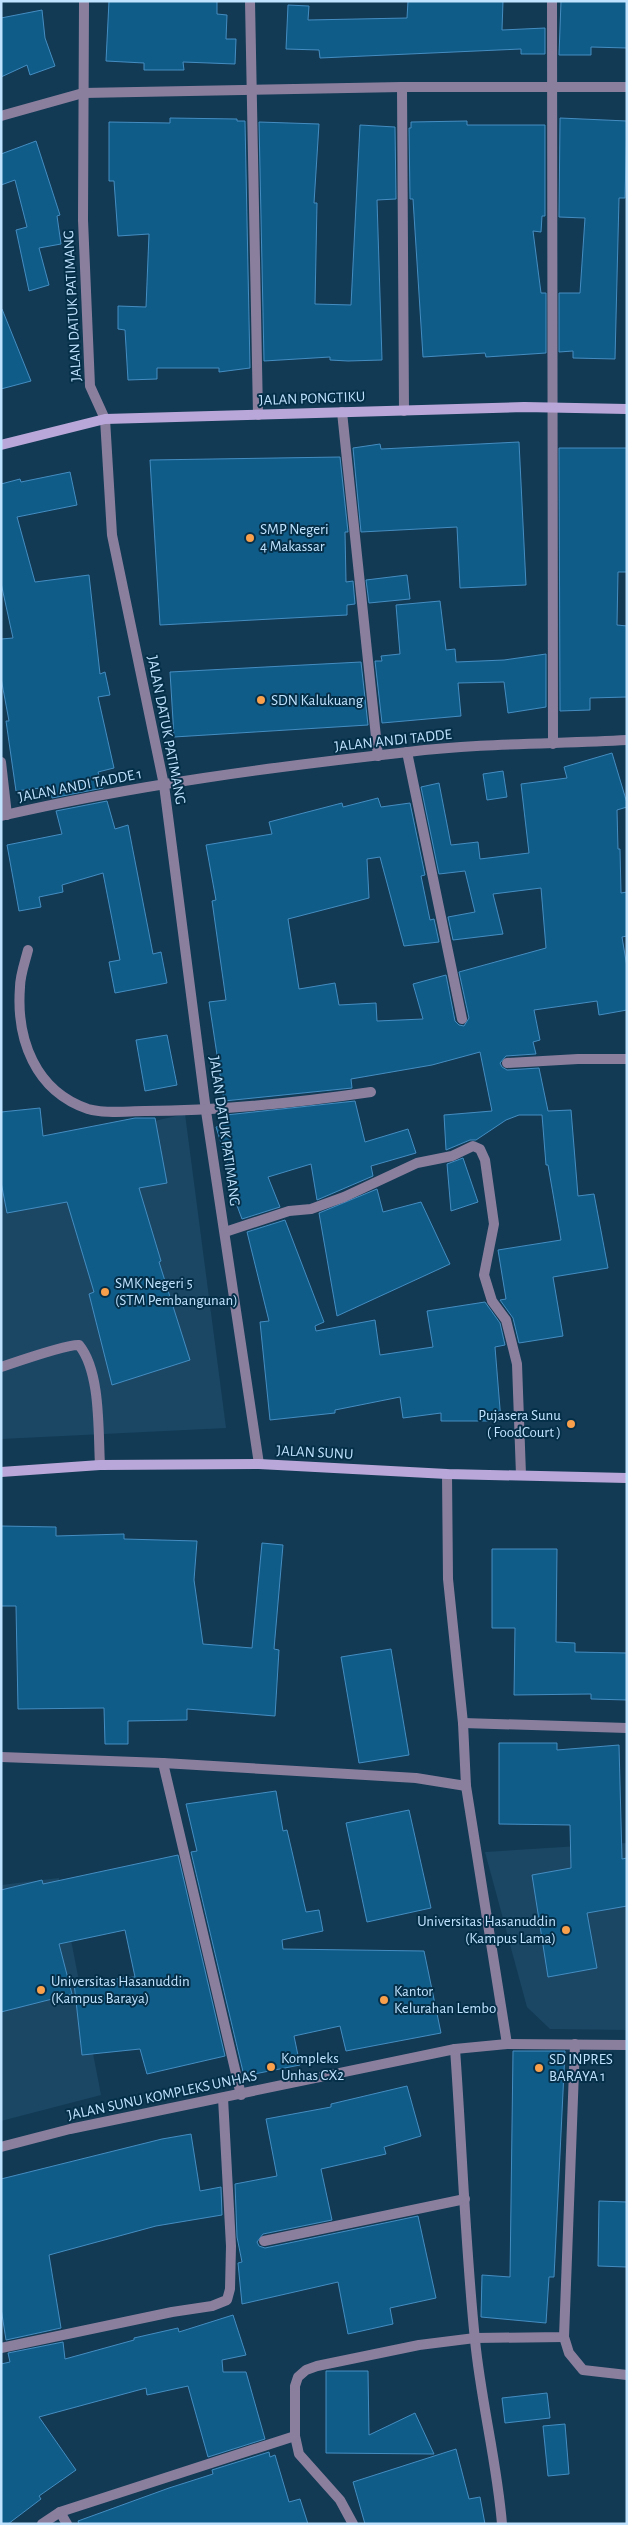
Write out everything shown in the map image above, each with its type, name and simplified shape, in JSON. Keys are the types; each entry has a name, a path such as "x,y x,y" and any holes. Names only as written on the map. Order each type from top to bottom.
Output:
{"street":[{"name":"JALAN DATUK PATIMANG","path":"84,1 84,220 90,386 105,419 112,535 164,785 206,1111 259,1464"},
{"path":"250,1 258,415"},
{"path":"552,1 553,744"},
{"path":"1,116 83,93 552,86 627,87"},
{"path":"402,88 404,410"},
{"name":"JALAN PONGTIKU","path":"1,444 105,419 554,407 627,409"},
{"path":"342,412 378,756"},
{"name":"JALAN ANDI TADDE","path":"164,785 266,769 407,752 627,740"},
{"path":"407,752 462,1018"},
{"path":"1,762 4,816"},
{"name":"JALAN ANDI TADDE 1","path":"4,816 164,785"},
{"path":"28,950 20,986 21,1021 31,1060 40,1076 56,1091 88,1109 103,1111 206,1111 278,1105 371,1092"},
{"path":"507,1063 578,1059 627,1059"},
{"path":"225,1232 289,1211 311,1209 344,1197 417,1163 452,1156 473,1146 480,1149 485,1160 494,1224 484,1275 492,1301 506,1320 517,1364 521,1475"},
{"path":"1,1367 58,1350 70,1344 80,1345 87,1354 93,1374 100,1465"},
{"name":"JALAN SUNU","path":"1,1472 100,1465 259,1464 448,1474 627,1478"},
{"path":"448,1474 448,1579 463,1723 466,1786 507,2044"},
{"path":"463,1723 627,1728"},
{"path":"1,1757 163,1763 416,1778 466,1786"},
{"path":"163,1763 241,2095"},
{"name":"JALAN SUNU KOMPLEKS UNHAS","path":"1,2147 70,2129 456,2049 507,2044 627,2045"},
{"path":"575,2044 564,2337 569,2353 583,2370 627,2375"},
{"path":"456,2049 475,2338 486,2421 498,2479 502,2524"},
{"path":"1,2348 172,2312 212,2306 226,2300 230,2289 231,2246 223,2098"},
{"path":"264,2241 465,2199"},
{"path":"353,2524 340,2500 299,2454 295,2436 295,2386 298,2377 306,2370 419,2345 475,2338 564,2337"},
{"path":"42,2524 60,2512 295,2436"},
{"path":"60,2512 67,2524"}],"shaded area":[{"name":"SMK Negeri 5 (STM Pembangunan)","path":"185,1114 226,1428 1,1439 1,1156"},
{"name":"Universitas Hasanuddin (Kampus Lama)","path":"627,1843 627,2030 550,2029 527,2007 485,1852"},
{"name":"Universitas Hasanuddin (Kampus Baraya)","path":"59,1878 101,2095 1,2121 1,1885"}],"building":[{"path":"109,1 217,1 217,14 227,15 226,39 236,39 235,64 183,62 184,70 144,70 144,63 106,61"},
{"path":"408,1 503,1 502,30 545,28 545,54 521,54 521,49 320,58 319,50 286,49 288,5 309,6 308,20 407,18"},
{"path":"561,1 627,1 627,48 591,47 591,55 559,55"},
{"path":"42,10 45,38 55,66 30,75 27,65 1,77 1,18"},
{"path":"170,118 237,119 237,121 245,121 250,368 219,372 219,368 157,368 157,379 128,380 125,330 118,329 118,306 146,307 149,234 118,236 114,181 109,181 109,122 170,123"},
{"path":"560,118 627,121 625,198 619,198 615,359 573,358 573,351 559,352 559,293 580,293 585,218 559,217"},
{"path":"467,121 467,125 545,125 545,216 542,216 541,232 533,231 541,293 546,293 546,353 486,357 485,353 423,357 413,199 410,199 409,128 411,128 411,122"},
{"path":"259,122 319,124 314,203 317,203 315,304 351,305 360,125 395,127 396,199 377,200 382,360 330,360 330,357 264,361"},
{"path":"36,141 60,215 57,216 61,244 39,248 49,285 29,291 16,230 27,227 15,180 1,185 1,154"},
{"path":"1,310 31,381 1,389"},
{"path":"519,442 526,585 460,588 457,527 361,532 353,448 380,444 381,449"},
{"path":"559,448 627,448 627,572 618,572 617,625 627,626 627,697 590,698 590,710 560,711"},
{"name":"SMP Negeri 4 Makassar","path":"340,457 348,532 345,532 346,582 353,581 355,604 347,605 347,615 160,625 150,460"},
{"path":"70,472 77,505 17,517 35,582 89,575 100,674 105,672 110,695 98,697 114,768 98,772 103,788 52,798 49,787 16,791 6,721 9,721 1,678 1,639 13,638 1,583 1,484 20,479 21,482"},
{"path":"407,575 410,599 369,603 366,580"},
{"path":"440,601 446,650 455,649 456,662 504,660 546,654 546,707 508,713 504,682 458,683 461,716 382,723 375,661 382,661 381,656 400,654 396,605"},
{"name":"SDN Kalukuang","path":"361,662 368,725 174,737 170,672"},
{"path":"612,753 627,803 627,807 617,810 621,893 627,892 627,936 622,937 627,967 627,1010 599,1015 597,1001 534,1010 540,1040 533,1042 536,1054 506,1056 500,1063 507,1070 539,1068 548,1111 571,1110 578,1196 594,1194 608,1268 553,1277 563,1336 519,1343 513,1318 500,1300 506,1299 498,1250 561,1240 548,1165 546,1165 542,1115 519,1115 506,1120 476,1140 470,1140 446,1150 444,1115 492,1111 480,1052 432,1065 351,1079 352,1088 224,1101 209,1002 226,1000 212,901 216,900 206,845 272,834 269,822 342,803 343,807 378,798 381,807 410,803 425,875 421,876 430,920 434,919 439,942 404,946 380,857 367,859 369,898 288,919 299,989 335,983 339,1005 376,1003 377,1021 423,1019 413,984 446,975 455,1021 459,1025 464,1026 469,1018 459,972 546,948 541,888 493,894 503,934 453,940 448,917 475,912 465,871 439,874 421,787 439,783 451,845 478,842 480,859 529,853 521,784 567,778 564,767"},
{"path":"503,771 507,797 487,800 483,774"},
{"path":"107,801 115,829 128,825 153,954 161,952 167,983 115,993 109,962 120,960 103,873 62,885 63,892 39,897 41,907 19,911 7,845 62,834 56,811"},
{"path":"167,1035 177,1085 145,1091 136,1040"},
{"path":"355,1101 365,1142 408,1129 416,1153 371,1166 373,1176 317,1200 311,1164 268,1177 280,1207 242,1219 233,1195 237,1193 216,1127 228,1123 226,1115"},
{"path":"40,1108 43,1136 135,1118 155,1118 167,1183 139,1188 161,1261 159,1262 190,1360 112,1385 89,1294 94,1292 67,1202 7,1213 1,1182 1,1112"},
{"path":"463,1158 478,1202 451,1211 447,1164"},
{"path":"377,1189 383,1212 421,1202 450,1264 337,1316 319,1213"},
{"path":"285,1220 324,1322 315,1326 316,1331 375,1320 380,1355 433,1347 427,1311 485,1302 500,1323 505,1345 495,1347 501,1421 441,1421 441,1413 403,1418 400,1397 335,1410 335,1413 270,1420 260,1322 269,1321 247,1232"},
{"path":"1,1526 56,1527 56,1536 124,1534 124,1539 197,1541 194,1580 203,1644 252,1648 262,1543 283,1545 274,1649 279,1650 275,1716 187,1709 187,1720 128,1721 128,1744 105,1744 104,1708 18,1709 16,1606 1,1606"},
{"path":"492,1549 557,1549 556,1642 575,1643 575,1652 627,1653 627,1700 591,1699 591,1694 514,1695 515,1628 492,1628"},
{"path":"391,1649 409,1755 359,1763 341,1657"},
{"path":"499,1743 557,1743 557,1750 619,1745 622,1859 627,1858 627,1906 587,1913 597,1968 548,1977 532,1875 571,1868 570,1825 499,1824"},
{"path":"276,1791 283,1831 287,1830 306,1912 319,1910 323,1931 282,1940 283,1949 424,1951 441,2033 346,2051 340,2026 294,2036 300,2065 244,2076 191,1852 197,1851 186,1804"},
{"path":"409,1810 431,1908 367,1922 346,1823"},
{"path":"178,1855 225,2056 147,2074 140,2049 82,2055 74,1983 135,1977 125,1930 59,1944 72,1994 1,2012 1,1890 42,1880 43,1884"},
{"path":"513,2051 565,2051 554,2277 549,2277 546,2323 481,2317 482,2275 510,2277"},
{"path":"407,2086 421,2136 384,2147 386,2154 321,2169 332,2220 263,2234 257,2242 259,2246 265,2248 418,2216 436,2298 390,2308 393,2324 348,2334 338,2282 242,2304 238,2263 242,2262 237,2237 235,2184 277,2176 266,2119 331,2107 331,2104"},
{"path":"191,2134 200,2191 221,2187 222,2215 156,2226 49,2255 61,2328 6,2340 1,2308 1,2179 162,2139"},
{"path":"599,2201 627,2202 627,2267 598,2266"},
{"path":"233,2315 246,2355 222,2360 223,2372 246,2372 265,2439 208,2457 188,2386 147,2395 146,2388 39,2417 76,2470 39,2496 41,2499 8,2524 1,2524 1,2364 10,2362 8,2353 63,2342 65,2359 134,2340 134,2338 178,2328 179,2332"},
{"path":"326,2371 368,2371 369,2435 415,2413 434,2454 326,2453"},
{"path":"547,2393 550,2418 505,2423 502,2398"},
{"path":"565,2424 569,2474 548,2476 543,2426"},
{"path":"456,2449 469,2499 480,2497 485,2524 365,2524 353,2482"},
{"path":"269,2452 270,2457 275,2455 289,2502 300,2499 308,2524 79,2524 78,2521 213,2474 212,2470"}],"place":[{"name":"SMP Negeri 4 Makassar","path":"250,538"},
{"name":"SDN Kalukuang","path":"261,700"},
{"name":"SMK Negeri 5 (STM Pembangunan)","path":"105,1292"},
{"name":"Pujasera Sunu ( FoodCourt )","path":"571,1424"},
{"name":"Universitas Hasanuddin (Kampus Lama)","path":"566,1930"},
{"name":"Universitas Hasanuddin (Kampus Baraya)","path":"41,1990"},
{"name":"Kantor Kelurahan Lembo","path":"384,2000"},
{"name":"Kompleks Unhas CX2","path":"271,2067"},
{"name":"SD INPRES BARAYA 1","path":"539,2068"}]}
